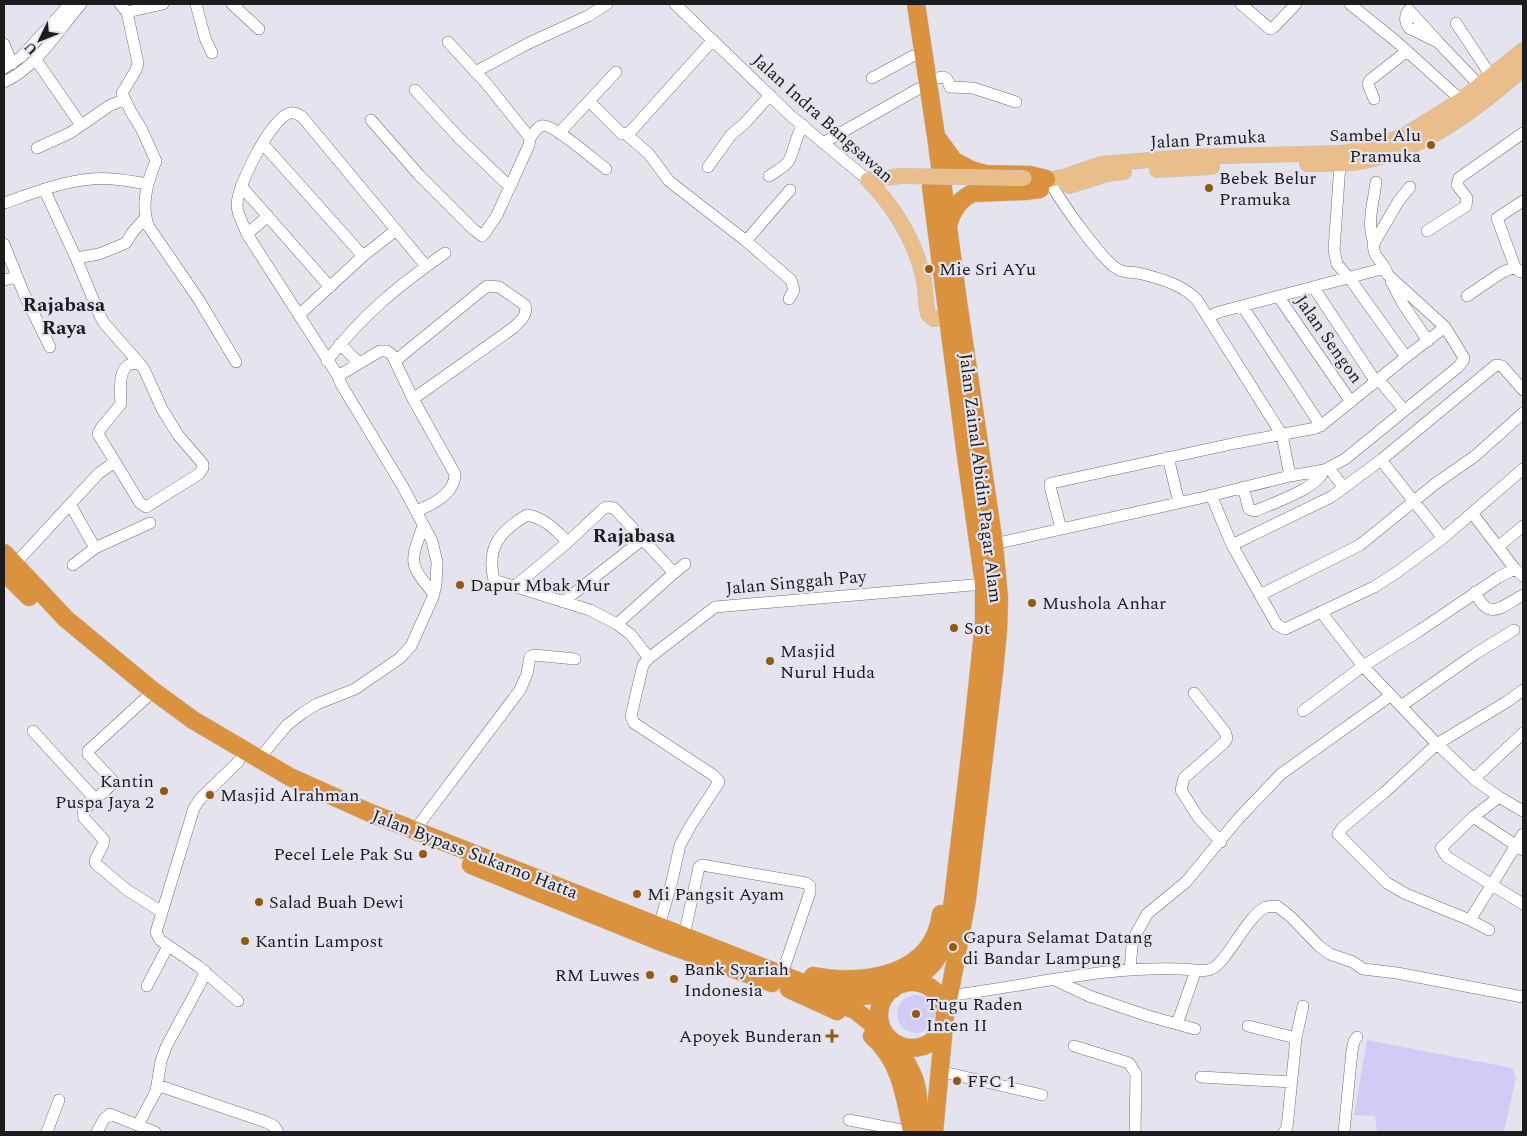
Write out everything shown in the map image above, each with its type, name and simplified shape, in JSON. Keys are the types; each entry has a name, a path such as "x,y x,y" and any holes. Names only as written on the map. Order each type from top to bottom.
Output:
{"highway":[{"name":"Jalan Zainal Abidin Pagar Alam","path":"897,986 918,978 936,961 944,946 950,925 965,858 998,631 999,598 994,544 936,136 923,84 913,56 904,4"},
{"name":"Jalan Zainal Abidin Pagar Alam","path":"916,4 947,318 984,584 984,623 962,824 967,899 946,1010 934,1132"},
{"path":"936,136 952,159 971,170 986,174 1030,175 1037,185 1025,191 973,193 965,196 956,206 948,226"},
{"path":"971,170 966,173 962,181 965,189 973,193"},
{"name":"Jalan Bypass Sukarno Hatta","path":"7,563 59,626 105,666 188,728 239,761 337,811 481,863"},
{"name":"Jalan Bypass Sukarno Hatta","path":"7,563 66,619 152,690 193,720 290,776 656,940 787,980 855,997 876,995 897,986"},
{"path":"787,980 799,974 835,980 864,980 908,966 921,957 929,948 940,923 948,864 952,847 962,824"},
{"name":"Jalan Bypass Sukarno Hatta","path":"502,872 659,926 787,980 855,1010 872,1022 889,1038"},
{"path":"787,980 845,1014 880,1042 899,1075 912,1132"},
{"path":"889,1038 908,1048 924,1046 937,1036 946,1010 938,995 920,983 897,986 884,997 879,1013 880,1024 889,1038 908,1064 914,1076 919,1095 919,1132"}],"main road":[{"name":"Jalan Pramuka","path":"1282,159 1370,148 1403,136 1461,100 1523,50"},
{"name":"Jalan Pramuka","path":"872,184 901,181 963,185 1037,185 1101,164 1184,157 1282,159 1340,164 1379,157 1427,138 1453,124 1487,101 1523,70"},
{"name":"Jalan Indra Bangsawan","path":"872,184 901,220 910,238 922,274 928,314 934,319 947,318"}],"street":[{"path":"4,44 8,66 21,57 70,4"},
{"path":"4,82 23,71 36,60 81,4"},
{"path":"164,4 124,8 138,63 134,74 123,91 125,99 156,161 147,184 149,226 199,300 236,362"},
{"path":"196,4 205,38 212,53"},
{"path":"232,4 260,29"},
{"path":"476,72 529,43 588,16 607,4"},
{"name":"Jalan Indra Bangsawan","path":"675,4 791,116 872,184"},
{"path":"1241,4 1270,29 1296,4"},
{"path":"1350,4 1363,8 1461,100"},
{"path":"1456,24 1485,81"},
{"path":"589,101 622,134 629,132 713,40"},
{"path":"448,42 476,72 530,138"},
{"path":"1438,42 1485,81"},
{"path":"1374,99 1368,84 1370,80 1407,51"},
{"path":"872,78 913,56"},
{"path":"36,60 81,125"},
{"path":"559,133 616,72"},
{"path":"823,143 923,84 943,77 950,87 973,88 1016,102"},
{"path":"415,90 460,139 510,187"},
{"path":"708,166 731,135 745,123 770,95"},
{"path":"37,148 70,132 109,106 125,99"},
{"path":"259,759 287,725 304,712 317,704 355,688 400,658 411,646 434,594 437,562 432,541 404,487 341,384 338,376 247,234 240,217 237,205 241,186 251,162 273,127 291,113 297,114 304,119 426,266"},
{"path":"371,120 423,179 482,236 497,215 530,145 530,138 539,127 543,125 559,133 606,169"},
{"path":"769,176 783,167 789,160 798,133 803,125"},
{"path":"629,132 649,154 669,181 746,241 791,280 794,290 789,299"},
{"path":"1427,231 1466,206 1467,198 1457,184 1459,178 1523,133"},
{"path":"263,144 362,256"},
{"path":"1340,164 1334,250 1337,264 1350,278 1406,357"},
{"path":"4,203 44,189 87,179 112,179 147,184"},
{"path":"1374,242 1371,231 1371,215 1376,182"},
{"path":"1037,185 1082,230 1112,264 1121,270 1140,273 1179,286 1194,297 1282,435 1290,476"},
{"path":"241,186 330,287"},
{"path":"1410,187 1398,202 1374,242 1373,249 1387,272 1402,304 1428,341"},
{"path":"44,189 76,258 93,303 104,323 140,364 147,374 162,409 178,435 203,464 201,472 196,476 146,507 140,503 98,434 120,404 124,368 128,364 140,364"},
{"path":"746,241 790,190"},
{"path":"1467,296 1501,273 1519,270 1498,218 1523,201"},
{"path":"247,234 268,216"},
{"path":"76,258 99,254 126,243 132,233 149,226"},
{"path":"299,315 362,256 396,230"},
{"path":"4,244 17,277 50,347"},
{"path":"327,361 372,309 445,253"},
{"path":"1208,317 1219,312 1278,296 1350,278 1387,272"},
{"path":"1243,487 1249,509 1255,511 1313,484 1327,469 1345,458 1463,361 1463,354 1445,327 1387,272"},
{"path":"4,280 17,277"},
{"path":"395,360 488,286 499,288 525,305 527,312 525,316 513,328 413,400"},
{"path":"1314,288 1378,381 1404,410"},
{"name":"Jalan Sengon","path":"1278,296 1351,402"},
{"path":"1243,307 1321,426"},
{"path":"1060,528 1050,484 1168,457 1321,426 1445,327"},
{"path":"340,344 359,363"},
{"path":"338,376 380,351 387,351 395,360 398,371 413,400 455,474 455,482 446,493 429,506 416,511"},
{"path":"1232,545 1331,498 1381,460 1496,365 1502,366 1521,382"},
{"path":"1260,595 1356,548 1475,456 1523,413"},
{"path":"1168,457 1180,503"},
{"path":"1381,460 1443,538"},
{"path":"7,563 70,504 99,473 115,462"},
{"path":"994,544 1327,469"},
{"path":"1327,469 1344,488"},
{"path":"1211,494 1232,545 1277,625 1283,629 1384,581 1443,538 1523,469"},
{"path":"70,504 95,548"},
{"path":"516,586 607,507 614,508 674,573"},
{"path":"1303,711 1363,666 1475,592 1499,577 1519,572 1472,513"},
{"path":"568,542 552,527 537,517 527,515 504,531 496,543 492,552 494,580 590,610 618,624 631,635 649,658"},
{"path":"73,565 95,548 150,523"},
{"path":"423,526 413,556 413,564 422,581 434,594"},
{"path":"1498,547 1523,526"},
{"path":"563,602 643,538"},
{"path":"618,624 685,564"},
{"name":"Jalan Singgah Pay","path":"659,926 680,845 717,786 718,780 634,723 631,716 641,670 649,658 714,608 984,584"},
{"path":"1475,592 1481,604 1488,610 1500,608 1523,594"},
{"path":"1321,612 1363,666 1437,744 1474,779 1498,797 1523,811"},
{"path":"1400,706 1514,630"},
{"path":"414,831 520,690 527,674 530,657 534,655 575,659"},
{"path":"1488,930 1470,920 1406,894 1387,883 1338,834 1437,744 1523,690"},
{"path":"1194,693 1228,738 1184,778 1181,790 1198,817 1221,842"},
{"path":"1130,970 1132,946 1147,914 1186,882 1221,842 1238,819 1281,774 1390,696"},
{"path":"146,698 88,751 88,754 112,780 111,786 95,799 82,814 104,840 94,861 96,864 126,890 162,912"},
{"path":"33,731 95,799"},
{"path":"1474,779 1523,733"},
{"path":"238,1000 205,971 168,946 158,937 156,932 194,808 200,799 239,761"},
{"path":"1498,797 1441,846 1441,850 1447,857 1523,904"},
{"path":"1473,817 1520,848"},
{"path":"1470,920 1492,884 1520,848 1523,834"},
{"path":"684,936 699,867 702,865 806,883 810,886 810,892 787,980"},
{"path":"946,1010 993,990 1053,979 1130,970 1209,970 1220,964 1254,917 1267,906 1277,906 1330,954 1353,962 1363,969 1397,973 1523,997"},
{"path":"147,986 168,946"},
{"path":"1177,1024 1196,970"},
{"path":"138,1124 156,1090 159,1066 166,1047 205,971"},
{"path":"1053,979 1089,996 1148,1016 1195,1029"},
{"path":"1284,1132 1287,1128 1296,1038 1303,1006"},
{"path":"1248,1026 1296,1038"},
{"path":"1344,1132 1352,1051 1357,1037"},
{"path":"1074,1046 1129,1063 1132,1066 1136,1074 1135,1132"},
{"path":"939,1071 1042,1095"},
{"path":"1201,1077 1292,1082"},
{"path":"157,1082 266,1122 274,1126 278,1132"},
{"path":"47,1132 59,1100"},
{"path":"97,1132 104,1119 110,1114 155,1132"},
{"path":"848,1120 912,1132"}],"shaded area":[{"path":"916,995 929,1001 935,1014 929,1027 916,1033 903,1027 897,1014 903,1001"},
{"path":"1367,1040 1512,1068 1516,1077 1504,1132 1377,1132 1375,1116 1354,1115"}],"place":[{"name":"Sambel Alu Pramuka","path":"1431,145"},
{"name":"Bebek Belur Pramuka","path":"1209,188"},
{"name":"Mie Sri AYu","path":"929,269"},
{"name":"Dapur Mbak Mur","path":"460,585"},
{"name":"Mushola Anhar","path":"1032,603"},
{"name":"Sot","path":"954,628"},
{"name":"Masjid Nurul Huda","path":"770,661"},
{"name":"Kantin Puspa Jaya 2","path":"164,791"},
{"name":"Masjid Alrahman","path":"210,795"},
{"name":"Pecel Lele Pak Su","path":"423,854"},
{"name":"Mi Pangsit Ayam","path":"637,894"},
{"name":"Salad Buah Dewi","path":"259,902"},
{"name":"Kantin Lampost","path":"245,941"},
{"name":"Gapura Selamat Datang di Bandar Lampung","path":"953,947"},
{"name":"RM Luwes","path":"650,975"},
{"name":"Bank Syariah Indonesia","path":"674,979"},
{"name":"Tugu Raden Inten II","path":"916,1014"},
{"name":"Apoyek Bunderan","path":"832,1036"},
{"name":"FFC 1","path":"957,1081"}],"district":[{"name":"Rajabasa Raya","path":"64,316"},
{"name":"Rajabasa","path":"634,535"}]}
